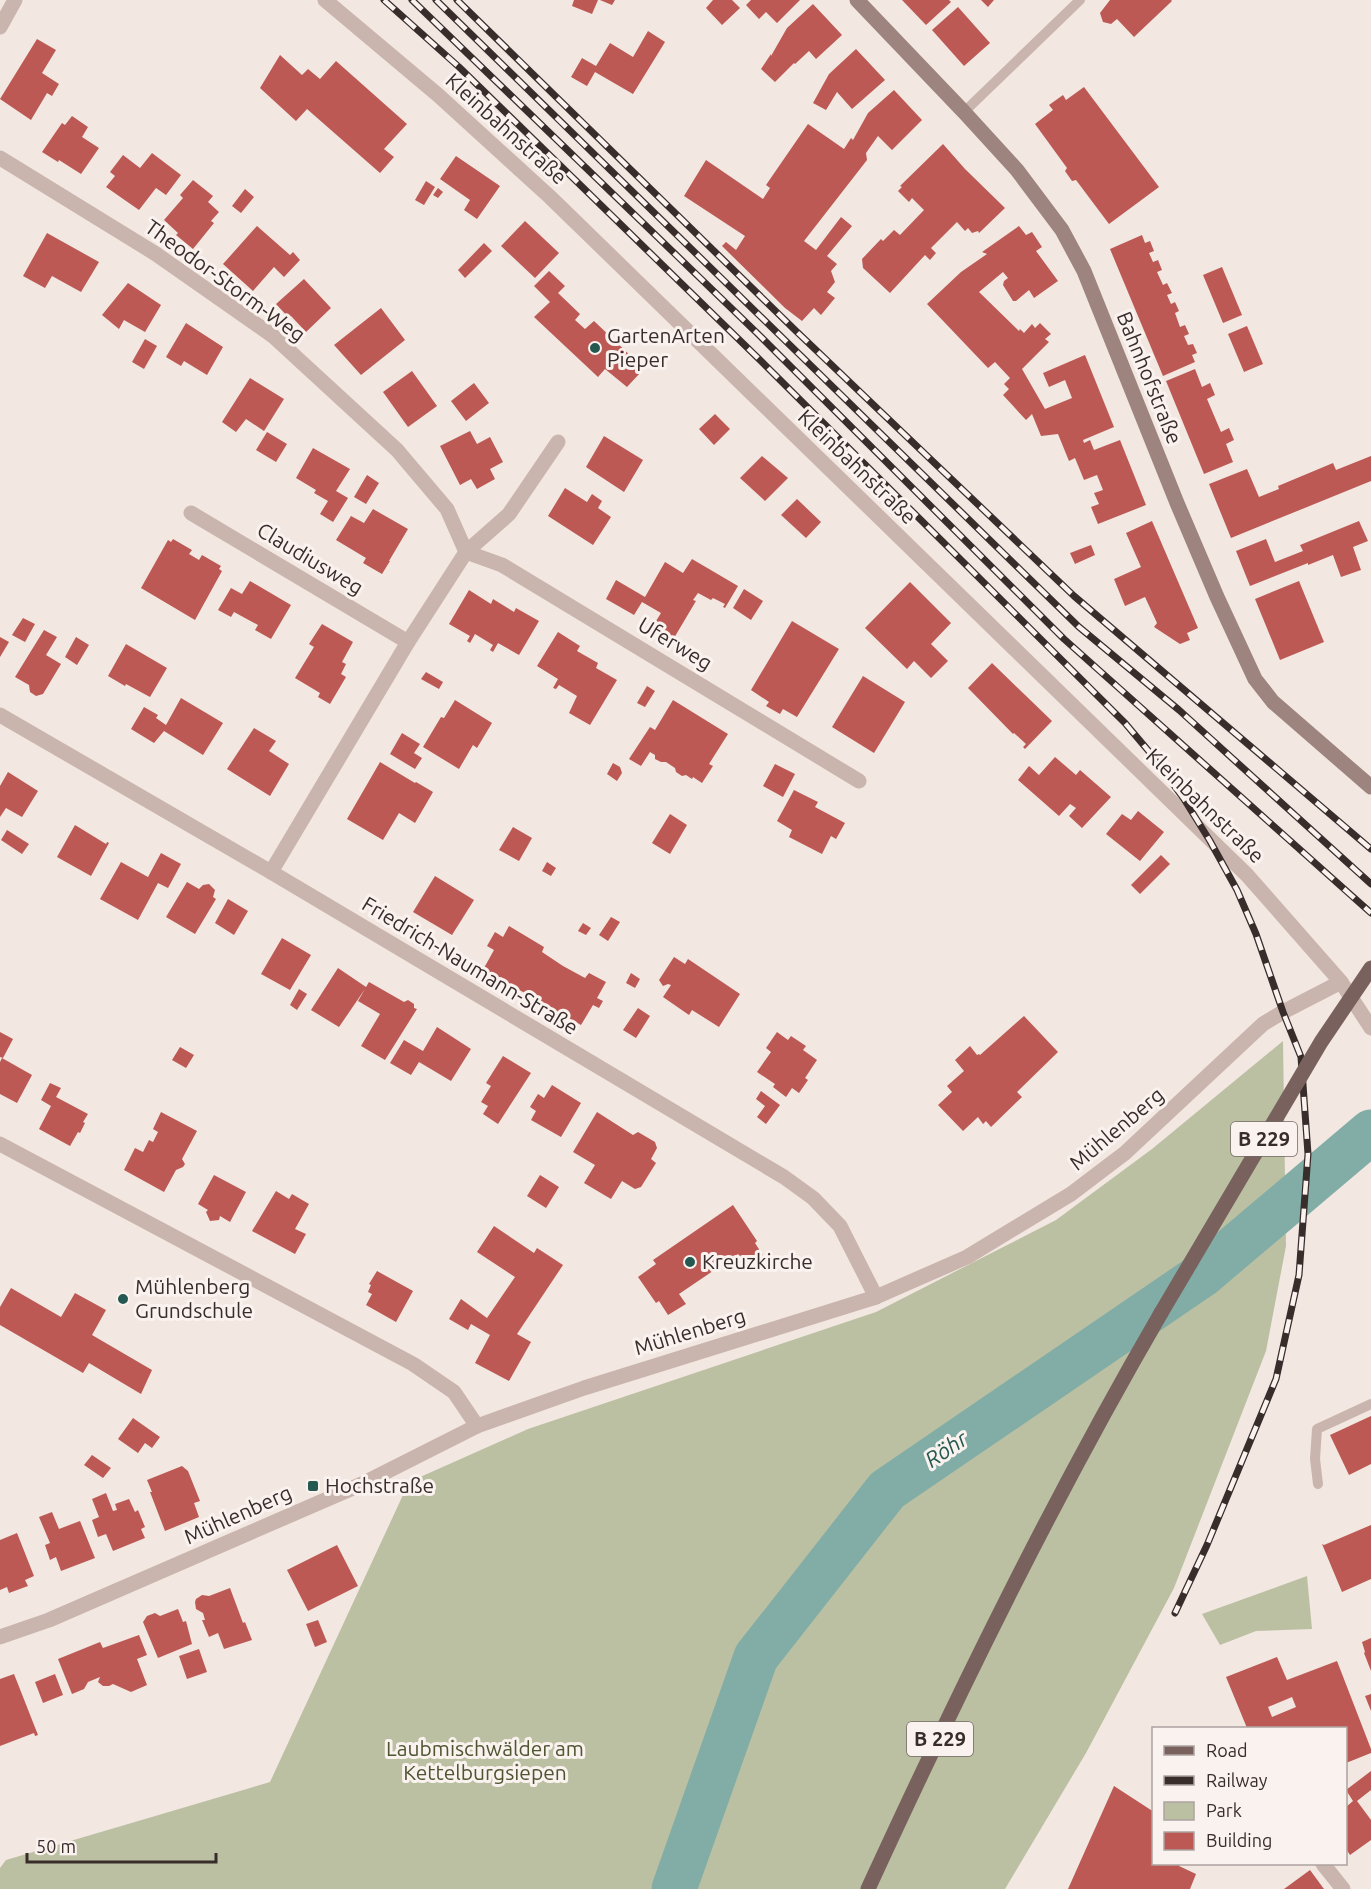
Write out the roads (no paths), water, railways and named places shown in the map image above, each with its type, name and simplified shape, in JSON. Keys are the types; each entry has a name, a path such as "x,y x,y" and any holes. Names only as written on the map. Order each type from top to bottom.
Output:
{"main road":[{"name":"B 229","path":"868,1889 1011,1590 1118,1388 1316,1052 1371,968"}],"street":[{"path":"0,27 15,0"},
{"name":"Kleinbahnstraße","path":"325,0 438,95 559,206 1247,875 1341,982 1368,1023"},
{"name":"Bahnhofstraße","path":"857,0 1017,170 1062,230 1084,271 1177,503 1255,679 1273,702 1371,787"},
{"name":"Theodor-Storm-Weg","path":"0,158 156,254 273,336 397,450 447,509 466,552"},
{"path":"272,872 408,642 466,552 509,514 558,442"},
{"name":"Claudiusweg","path":"191,513 408,642"},
{"name":"Uferweg","path":"466,552 502,565 859,781"},
{"name":"Friedrich-Naumann-Straße","path":"0,715 272,872 784,1177 813,1198 840,1226 876,1297"},
{"name":"Mühlenberg","path":"0,1637 49,1620 362,1484 477,1426 584,1388 876,1297 967,1257 1071,1194 1125,1153 1263,1024 1341,982"},
{"path":"0,1144 413,1364 454,1392 477,1426"},
{"path":"1325,1865 1343,1889"}],"lane":[{"path":"964,112 1080,0"},
{"path":"1318,1484 1315,1459 1317,1429 1371,1404"}],"waterway":[{"name":"Röhr","path":"674,1889 756,1657 887,1490 1202,1275 1371,1132"}],"railway":[{"path":"384,0 459,67 762,362 1125,723 1184,799 1237,890 1256,934 1301,1057 1308,1154 1299,1275 1276,1379 1207,1545 1175,1613"},
{"path":"412,0 757,333 1064,639 1371,913"},
{"path":"436,0 1079,627 1179,710 1371,884"},
{"path":"457,0 796,331 1074,596 1371,849"}],"place":[{"name":"GartenArten Pieper","path":"595,348"},
{"name":"Kreuzkirche","path":"690,1262"},
{"name":"Mühlenberg Grundschule","path":"123,1299"},
{"name":"Hochstraße","path":"313,1486"}],"park label":[{"name":"Laubmischwälder am Kettelburgsiepen","path":"485,1761"}]}
